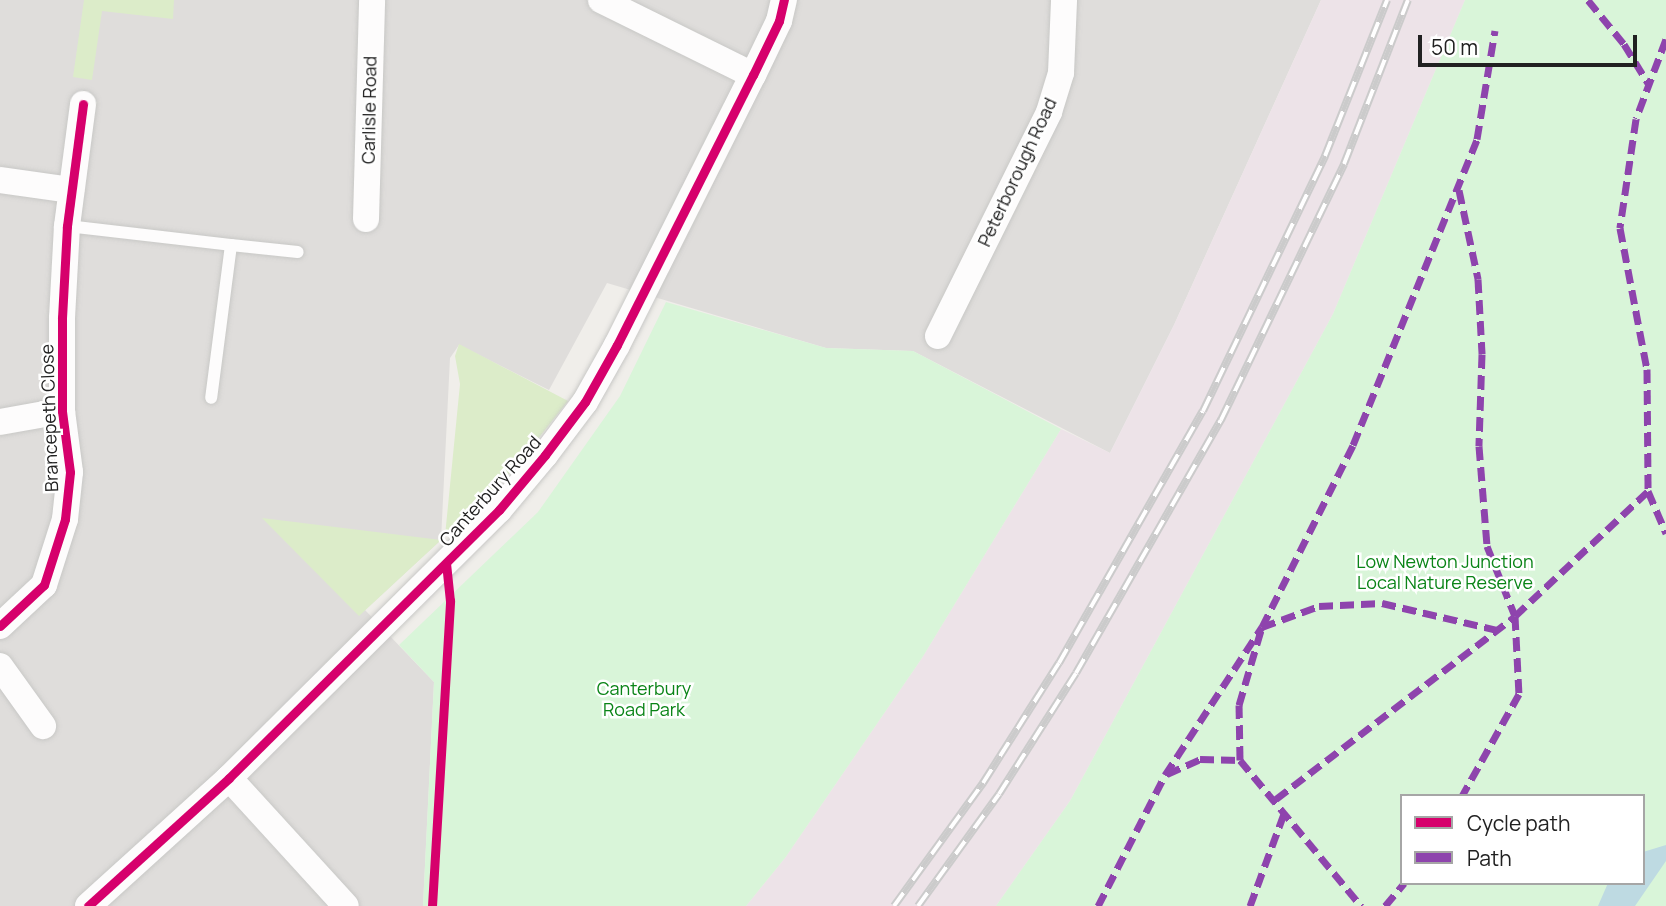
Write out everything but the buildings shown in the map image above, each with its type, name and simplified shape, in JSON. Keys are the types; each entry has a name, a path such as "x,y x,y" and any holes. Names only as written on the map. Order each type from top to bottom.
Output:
{"street":[{"name":"Carlisle Road","path":"366,219 372,0"},
{"path":"601,0 753,75"},
{"name":"Canterbury Road","path":"88,906 229,778 499,510 585,402 753,75 784,0"},
{"name":"Peterborough Road","path":"938,336 1049,111 1060,74 1064,0"},
{"name":"Brancepeth Close","path":"0,626 44,586 58,551 70,472 62,411 67,226 83,104"},
{"path":"0,180 71,190"},
{"name":"Brancepeth Close","path":"0,422 62,411"},
{"path":"0,666 43,726"},
{"path":"229,778 346,906"}],"lane":[{"path":"67,226 298,252"},
{"path":"211,398 231,245"}],"shaded area":[{"path":"0,0 1321,0 1174,325 1110,453 913,351 826,348 607,283 549,390 459,345 450,358 441,540 365,610 434,682 423,906 0,906"},
{"path":"1321,0 1465,0 1333,314 1070,801 996,906 746,906 785,858 922,658 1061,429 1110,453 1174,325"}],"green space":[{"path":"84,0 174,0 173,19 102,11 92,80 73,77"},
{"name":"Low Newton Junction Local Nature Reserve","path":"1465,0 1666,0 1666,906 996,906 1070,801 1333,314"},
{"name":"Canterbury Road Park","path":"666,302 826,348 913,351 1061,429 922,658 785,858 746,906 423,906 434,682 399,645 538,512 620,396"},
{"path":"459,344 568,401 514,469 445,536 460,384 455,356"},
{"path":"262,518 441,540 359,616"}],"water":[{"path":"1666,845 1666,861 1635,906 1598,906 1607,885 1645,885 1645,851"}],"railway":[{"path":"894,906 983,783 1059,663 1203,411 1325,156 1387,0"},
{"path":"918,906 999,794 1076,673 1221,420 1344,164 1408,0"}],"marked path":[{"path":"1588,0 1624,44 1648,83"},
{"path":"1098,906 1165,775 1262,627 1353,445 1477,139 1495,30"},
{"path":"1666,39 1636,119 1620,228 1647,369 1648,491 1666,533"},
{"path":"1459,190 1478,279 1482,354 1479,446 1487,546 1515,616 1519,694 1463,794"},
{"path":"1276,799 1515,616 1648,491"},
{"path":"1240,760 1239,705 1262,627 1319,606 1382,603 1497,630"},
{"path":"1167,774 1200,759 1240,760 1361,906"},
{"path":"1250,906 1285,811"},
{"path":"1385,906 1402,885"}],"cycle path":[{"path":"88,906 229,778 499,510 545,455 585,402 617,345 753,75 779,21 784,0"},
{"path":"0,626 44,585 65,519 70,472 62,411 62,318 67,226 83,104"},
{"path":"432,906 450,601 446,564"}]}
